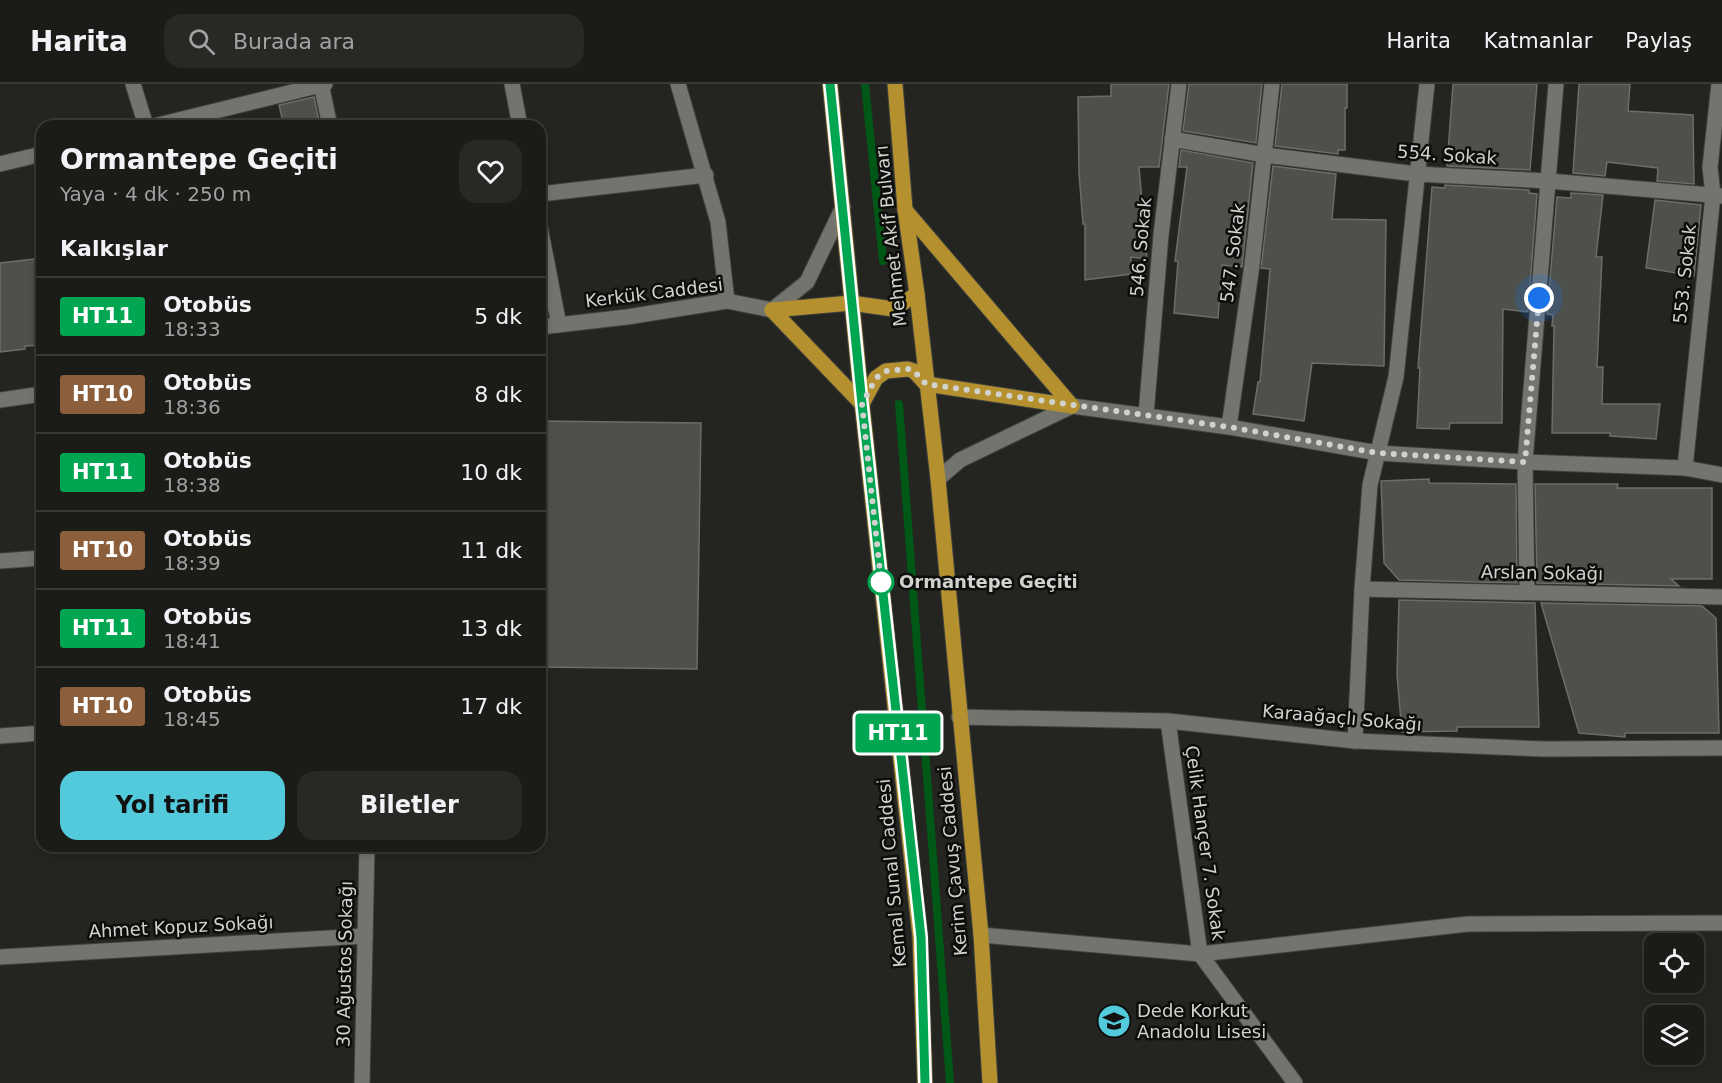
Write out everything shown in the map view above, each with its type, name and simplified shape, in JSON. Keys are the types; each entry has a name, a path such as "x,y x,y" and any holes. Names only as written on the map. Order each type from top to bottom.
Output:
{"main road":[{"path":"831,84 851,303"},
{"name":"Mehmet Akif Bulvarı","path":"894,84 905,209 926,384"},
{"path":"905,209 1072,406"},
{"path":"772,310 851,303 893,309 917,294"},
{"name":"Kemal Sunal Caddesi","path":"851,303 921,937 925,1083"},
{"path":"772,310 862,404 876,378 886,371 908,369 914,371 926,384 1072,406"},
{"name":"Kerim Çavuş Caddesi","path":"926,384 938,479 981,935 990,1083"}],"street":[{"path":"133,84 144,120"},
{"path":"178,120 322,84 329,120"},
{"path":"512,84 519,120"},
{"path":"678,84 718,222 727,301"},
{"name":"546. Sokak","path":"1146,415 1161,235 1179,84"},
{"name":"547. Sokak","path":"1229,427 1252,265 1272,84"},
{"path":"1355,741 1362,589 1370,485 1395,377 1427,84"},
{"path":"1527,592 1525,462 1556,84"},
{"name":"553. Sokak","path":"1685,468 1717,196 1710,167 1719,84"},
{"name":"554. Sokak","path":"1172,139 1264,155 1416,174 1549,181 1717,196"},
{"path":"0,164 36,155"},
{"path":"546,193 706,175"},
{"path":"772,310 807,282 843,207"},
{"path":"546,258 559,325"},
{"name":"Kerkük Caddesi","path":"546,326 627,317 727,301 772,310"},
{"path":"0,400 36,395"},
{"path":"938,479 960,460 1072,406 1229,427 1378,453 1525,462 1685,468 1722,475"},
{"path":"0,561 36,558"},
{"name":"Arslan Sokağı","path":"1362,589 1722,597"},
{"name":"Karaağaçlı Sokağı","path":"959,717 1168,721 1355,741 1544,749 1722,748"},
{"name":"Çelik Hançer 7. Sokak","path":"1168,721 1200,954 1295,1083"},
{"path":"0,736 36,733"},
{"name":"30 Ağustos Sokağı","path":"362,1083 367,852"},
{"path":"981,935 1200,954 1468,924 1722,923"},
{"name":"Ahmet Kopuz Sokağı","path":"0,957 365,936"}],"building":[{"path":"1111,84 1169,84 1159,167 1139,167 1147,259 1131,257 1131,274 1085,280 1085,224 1083,224 1079,173 1078,97 1111,96"},
{"path":"1189,84 1262,84 1256,143 1183,131"},
{"path":"1282,84 1347,84 1345,150 1338,150 1338,154 1275,146"},
{"path":"1453,84 1537,84 1530,170 1447,166"},
{"path":"1579,84 1630,84 1628,111 1693,115 1694,184 1657,181 1658,168 1607,162 1605,176 1573,173"},
{"path":"314,97 319,120 283,120 279,105"},
{"path":"1181,150 1253,163 1242,267 1222,265 1218,318 1174,313 1178,261 1175,261 1187,167 1179,167"},
{"path":"1273,166 1336,174 1332,219 1386,220 1384,366 1312,363 1304,421 1253,414 1258,382 1260,382 1270,269 1261,268"},
{"path":"1445,185 1529,190 1529,193 1537,194 1528,312 1503,309 1502,423 1450,423 1449,429 1417,428 1420,368 1418,368 1432,187 1445,188"},
{"path":"1571,193 1603,195 1596,257 1602,257 1597,367 1603,367 1602,404 1660,404 1656,439 1610,436 1610,433 1552,433 1554,326 1552,326 1553,315 1547,314 1557,197 1571,198"},
{"path":"1655,200 1701,205 1694,276 1646,268"},
{"path":"36,259 36,345 0,352 0,263"},
{"path":"546,421 701,423 697,669 546,667"},
{"path":"1429,479 1429,483 1516,484 1517,583 1399,580 1384,563 1381,481"},
{"path":"1535,484 1618,484 1617,488 1712,488 1712,579 1671,579 1679,586 1537,583"},
{"path":"1399,600 1535,603 1539,727 1457,727 1457,731 1402,732 1397,675"},
{"path":"1541,603 1702,606 1716,618 1719,733 1625,733 1625,737 1579,733"}],"waterway":[{"path":"865,84 883,261"},
{"path":"899,404 950,1083"}],"bus line":[{"name":"HT11","path":"830,84 851,303 921,937 925,1083"}],"place":[{"name":"Ormantepe Geçiti","path":"881,582"},
{"name":"Dede Korkut Anadolu Lisesi","path":"1114,1021"}],"route":[{"path":"881,582 882,590 862,404 876,378 886,371 908,369 919,374 926,384 1229,427 1378,453 1525,462 1539,298"}]}
